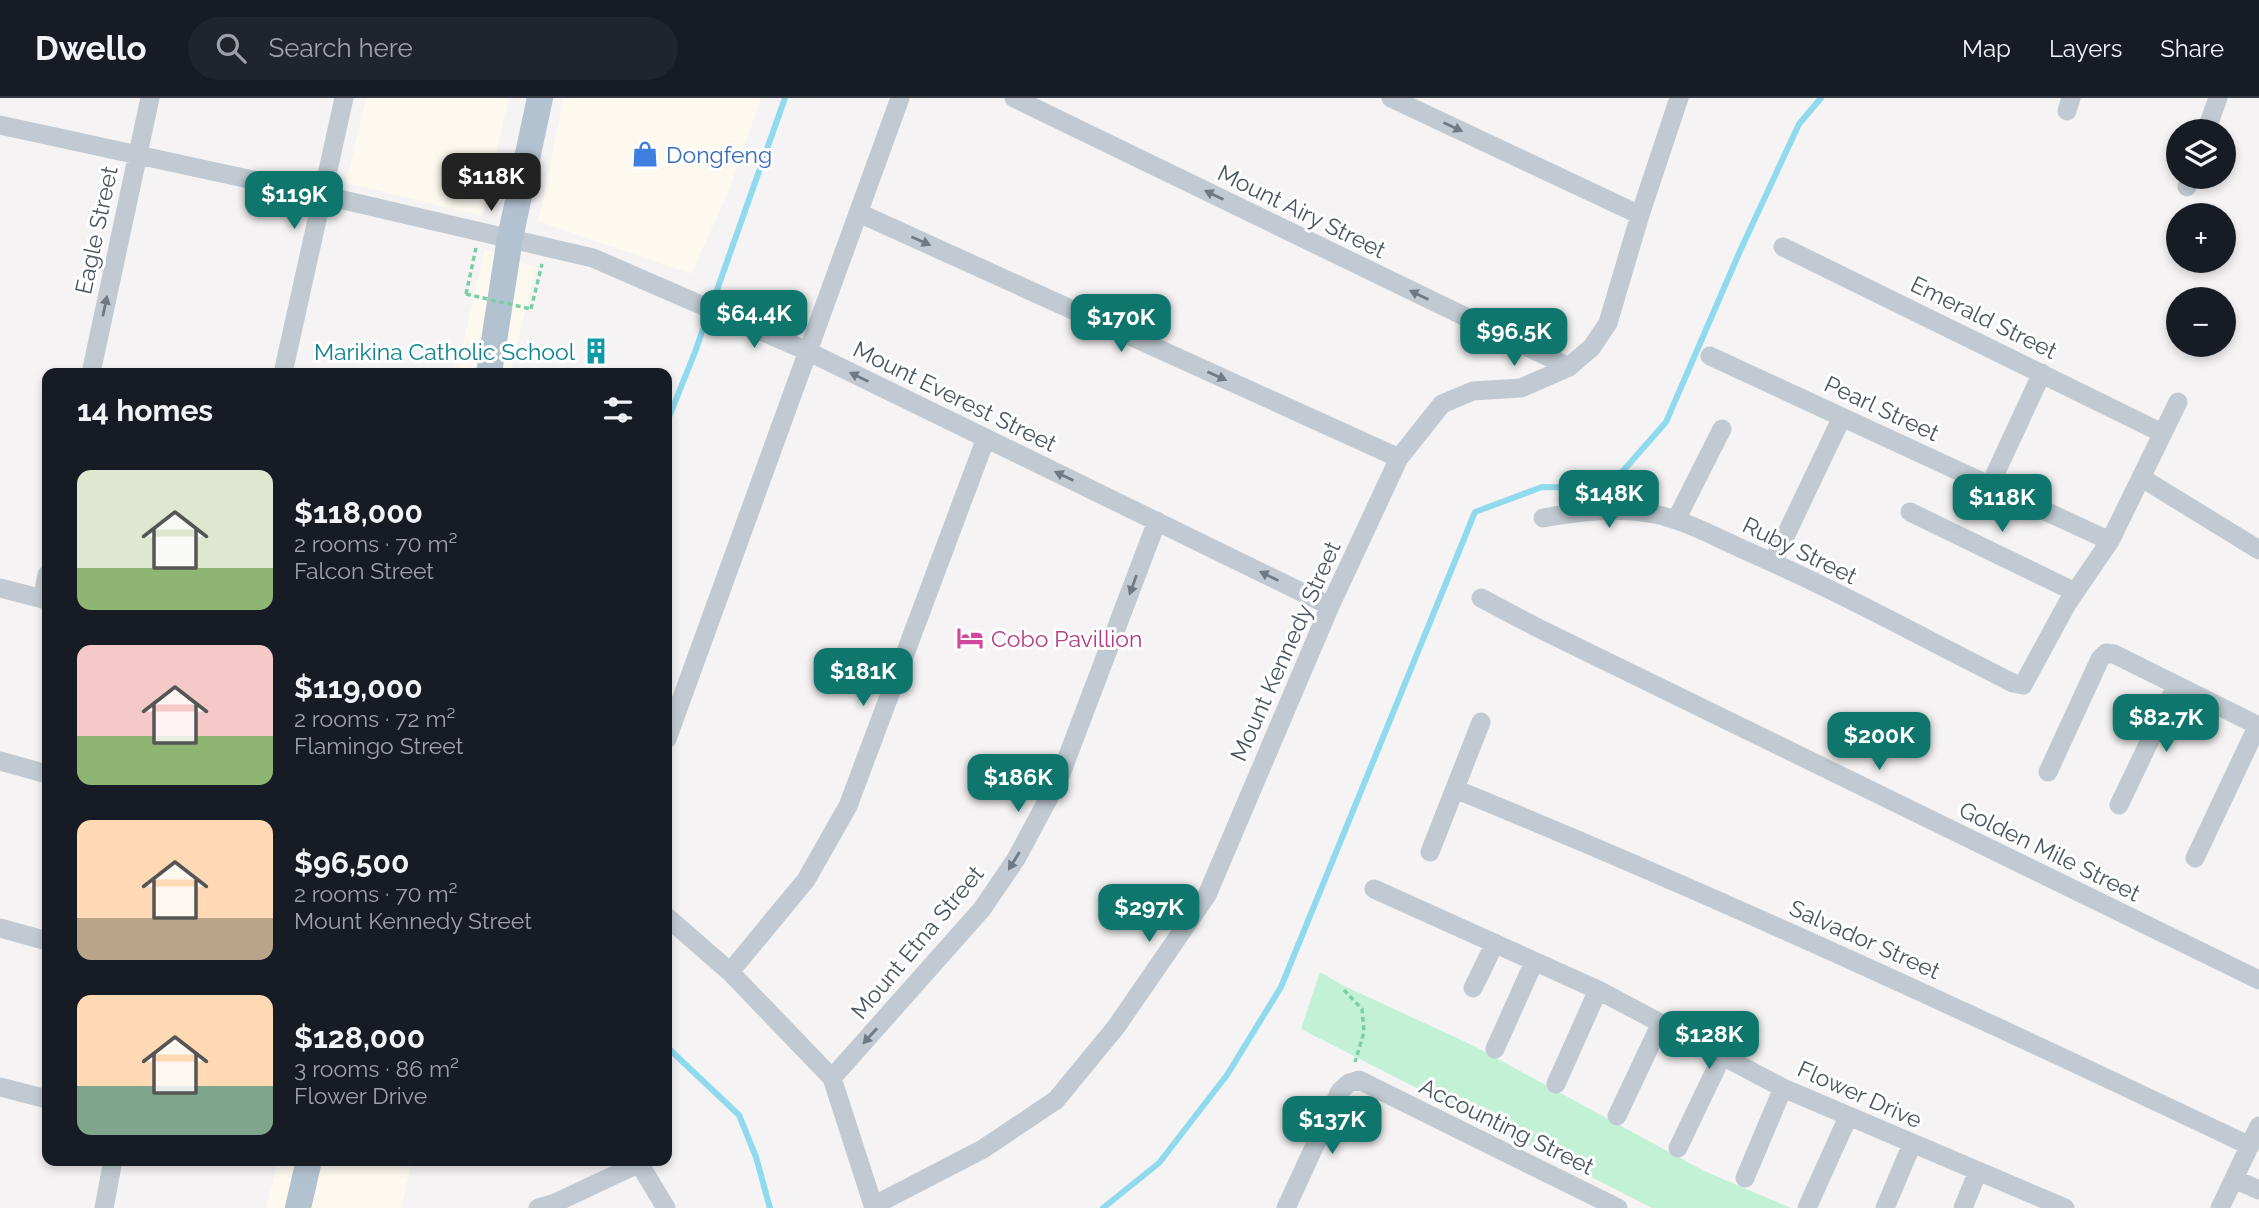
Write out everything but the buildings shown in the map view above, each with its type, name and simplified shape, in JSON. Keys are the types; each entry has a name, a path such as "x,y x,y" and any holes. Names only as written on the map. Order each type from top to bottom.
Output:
{"main road":[{"path":"490,368 510,238 540,98"},
{"path":"298,1208 308,1166"}],"street":[{"name":"Eagle Street","path":"92,368 150,98"},
{"path":"284,368 344,98"},
{"path":"672,725 900,98"},
{"name":"Mount Airy Street","path":"1014,98 1569,367"},
{"path":"1391,98 1640,215"},
{"name":"Mount Kennedy Street","path":"873,1207 983,1149 1056,1100 1116,1027 1207,895 1330,606 1399,458 1442,404 1473,391 1521,388 1569,367 1592,347 1608,323 1679,98"},
{"path":"2210,119 2218,98"},
{"name":"Mount Everest Street","path":"0,125 322,195 593,258 807,351 1330,606"},
{"path":"859,213 1399,458"},
{"name":"Emerald Street","path":"1783,247 2162,433"},
{"name":"Pearl Street","path":"1710,356 2110,541"},
{"path":"1990,485 2042,373"},
{"path":"1910,512 2075,592 2110,541 2178,402"},
{"path":"1773,562 1842,417"},
{"path":"1676,520 1723,429"},
{"path":"730,972 806,880 848,806 986,438"},
{"path":"2142,478 2259,550"},
{"name":"Ruby Street","path":"1543,518 1604,510 1655,514 1676,520 1773,562 2013,683 2022,685 2075,592"},
{"name":"Mount Etna Street","path":"832,1078 982,909 1016,859 1059,779 1157,521"},
{"path":"0,588 42,599"},
{"name":"Golden Mile Street","path":"1481,598 2259,981"},
{"path":"2048,772 2100,659 2106,653 2114,654 2258,726 2195,858"},
{"path":"2119,805 2176,686"},
{"path":"1430,852 1481,722"},
{"path":"0,761 42,773"},
{"name":"Salvador Street","path":"1455,789 1652,870 1938,999 2249,1146"},
{"name":"Flower Drive","path":"1374,889 1598,990 1783,1088 2055,1206"},
{"path":"672,920 730,972 832,1078 873,1207"},
{"path":"0,928 42,940"},
{"path":"1473,988 1495,943"},
{"path":"1495,1049 1534,962"},
{"path":"1556,1084 1598,990"},
{"path":"1617,1116 1661,1023"},
{"path":"1678,1148 1722,1056"},
{"path":"1286,1208 1340,1091 1349,1083 1359,1080"},
{"name":"Accounting Street","path":"1359,1080 1618,1208"},
{"path":"0,1087 42,1098"},
{"path":"1745,1178 1783,1088"},
{"path":"1807,1208 1848,1117"},
{"path":"2220,1208 2259,1126"},
{"path":"1885,1208 1912,1144"},
{"path":"104,1208 112,1166"},
{"path":"538,1208 629,1166"},
{"path":"640,1166 666,1208"},
{"path":"1963,1208 1978,1171"},
{"path":"2234,1179 2259,1191"}],"path":[{"path":"475,249 466,294 531,309 541,266"},
{"path":"1344,990 1362,1009 1364,1032 1354,1066 1359,1080"}],"shaded area":[{"path":"366,98 509,98 482,216 346,183"},
{"path":"564,98 761,98 729,191 691,274 538,221"},
{"path":"485,249 536,267 511,368 457,368"},
{"path":"276,1166 411,1166 401,1208 266,1208"}],"green space":[{"path":"1320,972 1344,986 1472,1045 1704,1171 1791,1208 1652,1208 1301,1029"}],"waterway":[{"path":"672,410 785,98"},
{"path":"1103,1208 1159,1163 1227,1075 1281,987 1475,512 1542,487 1608,488 1666,422 1740,251 1799,124 1821,98"},
{"path":"672,1052 739,1115 756,1157 770,1208"}],"place":[{"name":"Dongfeng","path":"645,154"},
{"name":"Marikina Catholic School","path":"596,351"},
{"name":"Cobo Pavillion","path":"970,638"}]}
